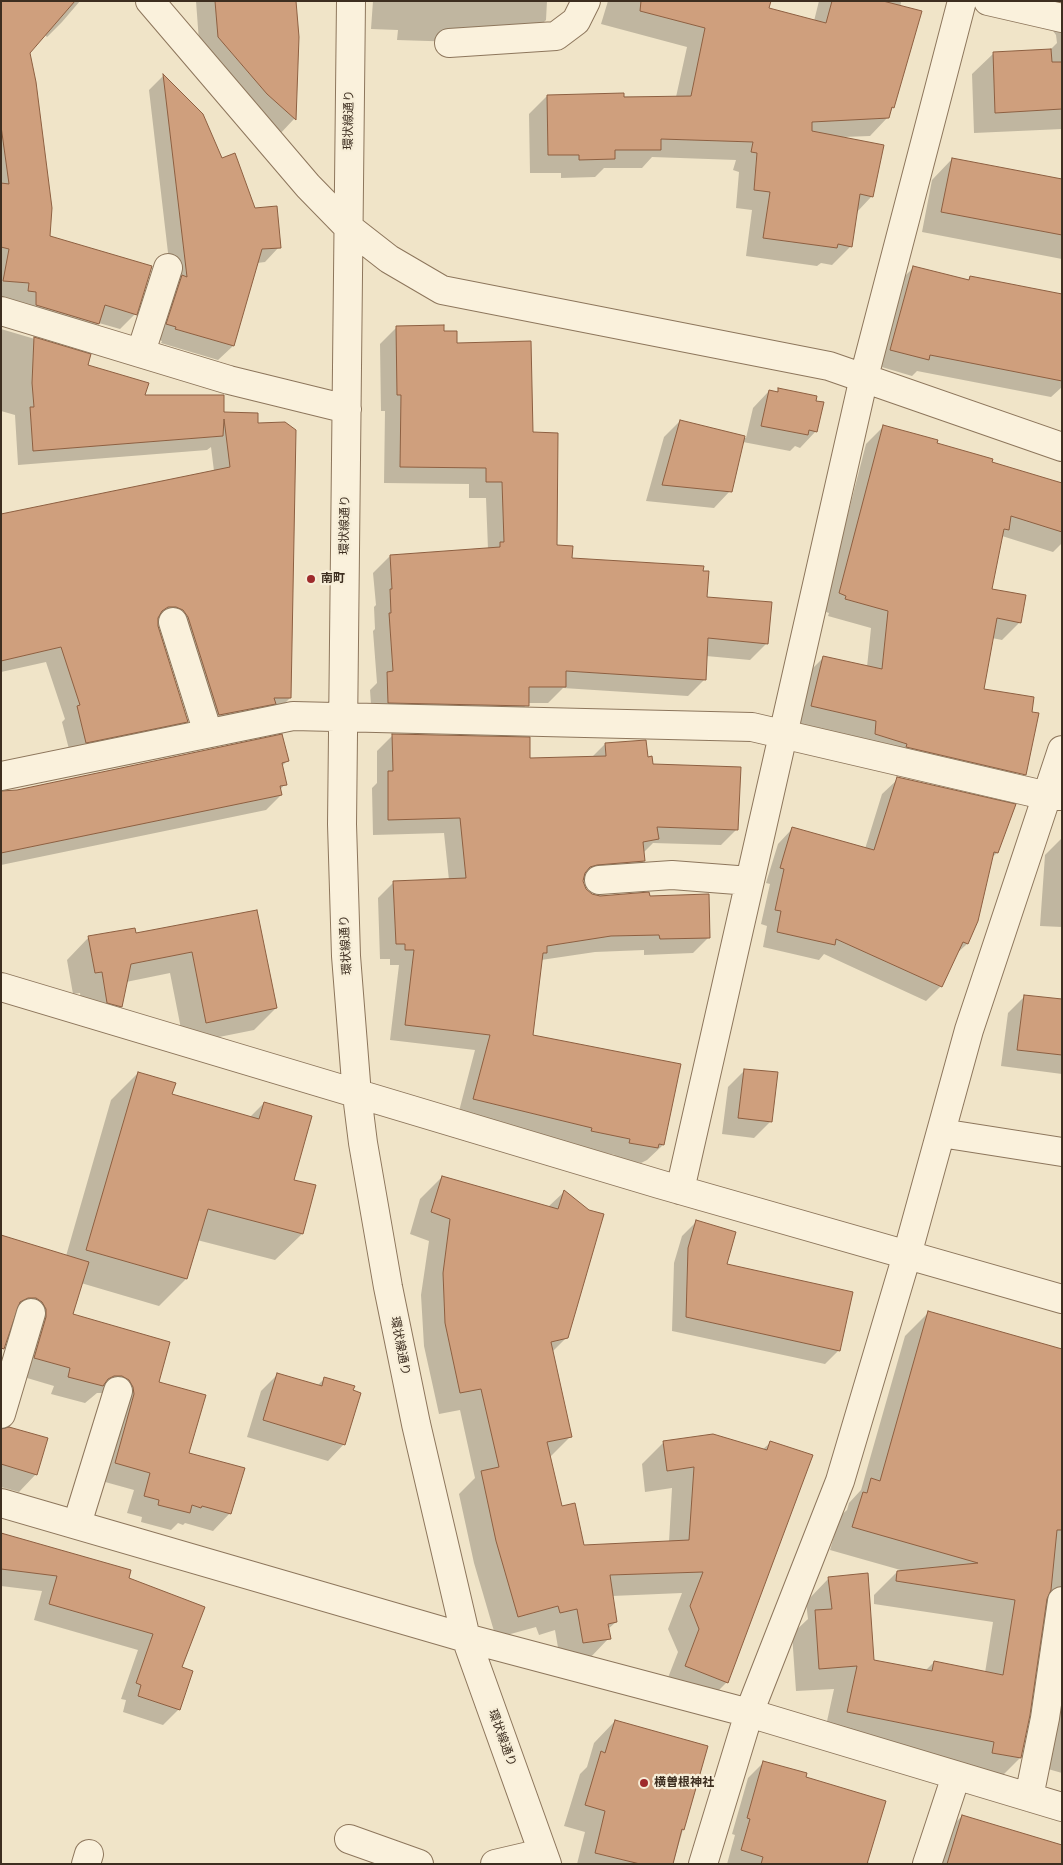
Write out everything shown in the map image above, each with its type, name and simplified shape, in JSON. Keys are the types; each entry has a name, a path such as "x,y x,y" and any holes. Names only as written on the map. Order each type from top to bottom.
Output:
{"street":[{"path":"150,1 308,186 348,227 389,259 442,290 820,364 864,377 1062,447"},
{"name":"環状線通り","path":"351,1 342,718 346,956 357,1095 364,1152 396,1326 416,1424 466,1638 545,1858"},
{"path":"449,43 556,36 576,21 586,1"},
{"path":"680,1190 864,377 962,1"},
{"path":"988,1 1062,18"},
{"path":"141,352 168,268"},
{"path":"1,311 229,380 347,408"},
{"path":"172,622 208,733"},
{"path":"1,776 293,716 752,728 783,733 1055,796"},
{"path":"703,1864 749,1714 840,1481 907,1255 969,1030 1055,796 1062,750"},
{"path":"599,880 672,875 750,881"},
{"path":"1,987 357,1095 680,1190 1062,1299"},
{"path":"941,1133 1062,1152"},
{"path":"1,1414 31,1313"},
{"path":"77,1524 118,1391"},
{"path":"1,1503 466,1638 749,1714 1062,1807"},
{"path":"1029,1798 1045,1718 1062,1600"},
{"path":"927,1864 956,1776"},
{"path":"349,1838 419,1864"},
{"path":"495,1864 545,1858"}],"building":[{"path":"1,1 75,1 30,53 36,82 52,208 50,236 152,266 137,315 105,305 99,324 36,305 36,292 28,291 29,283 3,281 9,249 1,247 1,183 9,184 1,126"},
{"path":"215,1 296,1 299,37 296,120 267,94 218,37"},
{"path":"641,1 771,1 769,8 826,23 832,1 883,1 922,11 894,108 892,107 889,118 812,122 812,131 884,145 873,197 860,194 852,247 838,244 837,248 763,238 770,192 754,190 757,153 751,152 753,142 661,139 661,150 615,150 615,159 579,160 579,155 548,155 547,95 624,93 624,97 691,96 705,28 640,11"},
{"path":"1051,49 1052,62 1062,62 1062,109 995,113 993,52"},
{"path":"163,74 203,114 222,158 235,153 255,208 277,206 281,248 262,249 234,346 175,329 176,327 166,324 182,275 187,277"},
{"path":"952,158 1062,179 1062,235 941,212"},
{"path":"913,266 969,280 970,276 1062,294 1062,381 930,355 929,360 890,350"},
{"path":"444,325 444,331 457,331 457,343 531,341 533,432 558,433 557,545 573,546 572,558 704,566 703,571 709,571 707,597 772,602 768,644 708,638 706,680 566,671 566,687 529,687 529,706 388,703 387,672 393,671 389,613 391,613 390,589 392,589 390,555 500,547 500,542 504,542 502,482 486,482 486,468 400,467 401,395 397,395 396,326"},
{"path":"34,337 91,354 88,365 149,383 145,395 224,395 224,412 258,413 258,423 285,422 296,430 291,698 274,698 276,704 219,715 188,617 183,610 176,607 168,607 162,611 158,618 158,626 188,722 86,743 77,706 80,705 61,647 1,661 1,514 230,467 224,419 223,436 33,451 30,407 34,407 32,383"},
{"path":"778,388 817,396 816,401 824,402 817,432 809,430 808,435 761,426 769,390 778,392"},
{"path":"680,420 745,436 732,492 662,485"},
{"path":"883,425 938,440 937,443 993,459 992,462 1062,483 1062,532 1011,516 1009,530 1004,529 992,589 1026,595 1021,623 997,618 984,689 1034,697 1032,712 1039,713 1026,775 906,747 907,744 875,734 876,721 811,706 823,656 882,669 888,611 845,599 846,596 839,593"},
{"path":"282,734 289,761 282,763 287,785 280,786 282,795 1,853 1,791 17,790"},
{"path":"392,734 530,737 530,758 606,756 605,743 646,740 648,757 652,756 653,764 741,767 738,830 657,827 659,839 643,842 645,861 590,867 585,873 583,881 586,889 592,894 600,896 649,892 650,896 709,894 710,938 660,939 659,935 611,936 547,946 547,953 543,953 533,1035 681,1064 664,1145 659,1144 658,1148 629,1143 630,1139 591,1131 592,1128 473,1099 490,1035 405,1025 414,950 405,950 405,944 396,944 393,881 466,878 460,818 388,820 388,771 393,771"},
{"path":"897,777 1016,804 998,853 994,852 978,921 968,944 963,942 942,987 836,939 835,945 777,932 781,911 775,910 784,869 780,868 792,827 874,850"},
{"path":"257,910 277,1008 206,1023 192,952 131,964 122,1007 107,1003 102,972 95,973 88,936 135,928 136,933"},
{"path":"1024,995 1062,999 1062,1055 1017,1050"},
{"path":"744,1069 778,1072 772,1122 738,1118"},
{"path":"138,1072 176,1083 172,1094 259,1119 264,1102 312,1116 294,1180 316,1185 303,1234 208,1209 187,1279 86,1250"},
{"path":"442,1176 558,1209 564,1190 589,1210 604,1214 568,1338 551,1342 572,1437 547,1442 562,1506 575,1503 584,1545 689,1540 694,1467 667,1471 663,1441 713,1434 767,1450 770,1441 813,1455 728,1683 685,1666 699,1629 690,1606 703,1572 610,1575 617,1622 608,1624 611,1639 583,1643 577,1609 560,1613 558,1606 518,1617 496,1541 481,1471 499,1467 481,1389 460,1393 445,1323 443,1273 450,1219 431,1212"},
{"path":"696,1220 736,1232 727,1264 853,1292 840,1351 686,1317 688,1248"},
{"path":"1,1235 89,1262 73,1314 170,1342 159,1382 206,1395 189,1453 245,1468 231,1514 192,1505 190,1513 158,1505 159,1500 144,1496 150,1473 115,1463 134,1394 133,1387 129,1380 122,1376 114,1376 108,1379 103,1386 68,1377 70,1368 34,1358 46,1317 46,1309 42,1302 36,1298 28,1298 20,1302 4,1349 1,1348"},
{"path":"928,1311 1062,1349 1062,1530 1057,1530 1051,1590 1047,1599 1030,1715 1021,1758 992,1753 994,1742 847,1712 857,1666 819,1669 815,1610 832,1609 828,1577 868,1573 874,1660 932,1671 934,1661 1003,1675 1015,1600 896,1581 897,1571 978,1563 852,1527 863,1492 867,1493 871,1478 880,1481"},
{"path":"277,1373 322,1386 324,1377 355,1386 353,1390 361,1393 345,1445 263,1420"},
{"path":"9,1427 48,1438 37,1475 1,1464 1,1429"},
{"path":"1,1533 131,1570 129,1578 205,1607 182,1667 193,1671 180,1710 138,1696 141,1685 136,1683 153,1634 49,1604 57,1576 1,1569"},
{"path":"615,1720 708,1746 673,1864 640,1864 595,1853 605,1811 585,1805 601,1751 605,1753"},
{"path":"763,1761 807,1773 806,1777 886,1801 867,1864 761,1864 763,1857 741,1850 750,1819 747,1818"},
{"path":"962,1815 1062,1845 1062,1864 947,1864"}],"place":[{"name":"南町","path":"311,579"},
{"name":"横曽根神社","path":"644,1783"}]}
